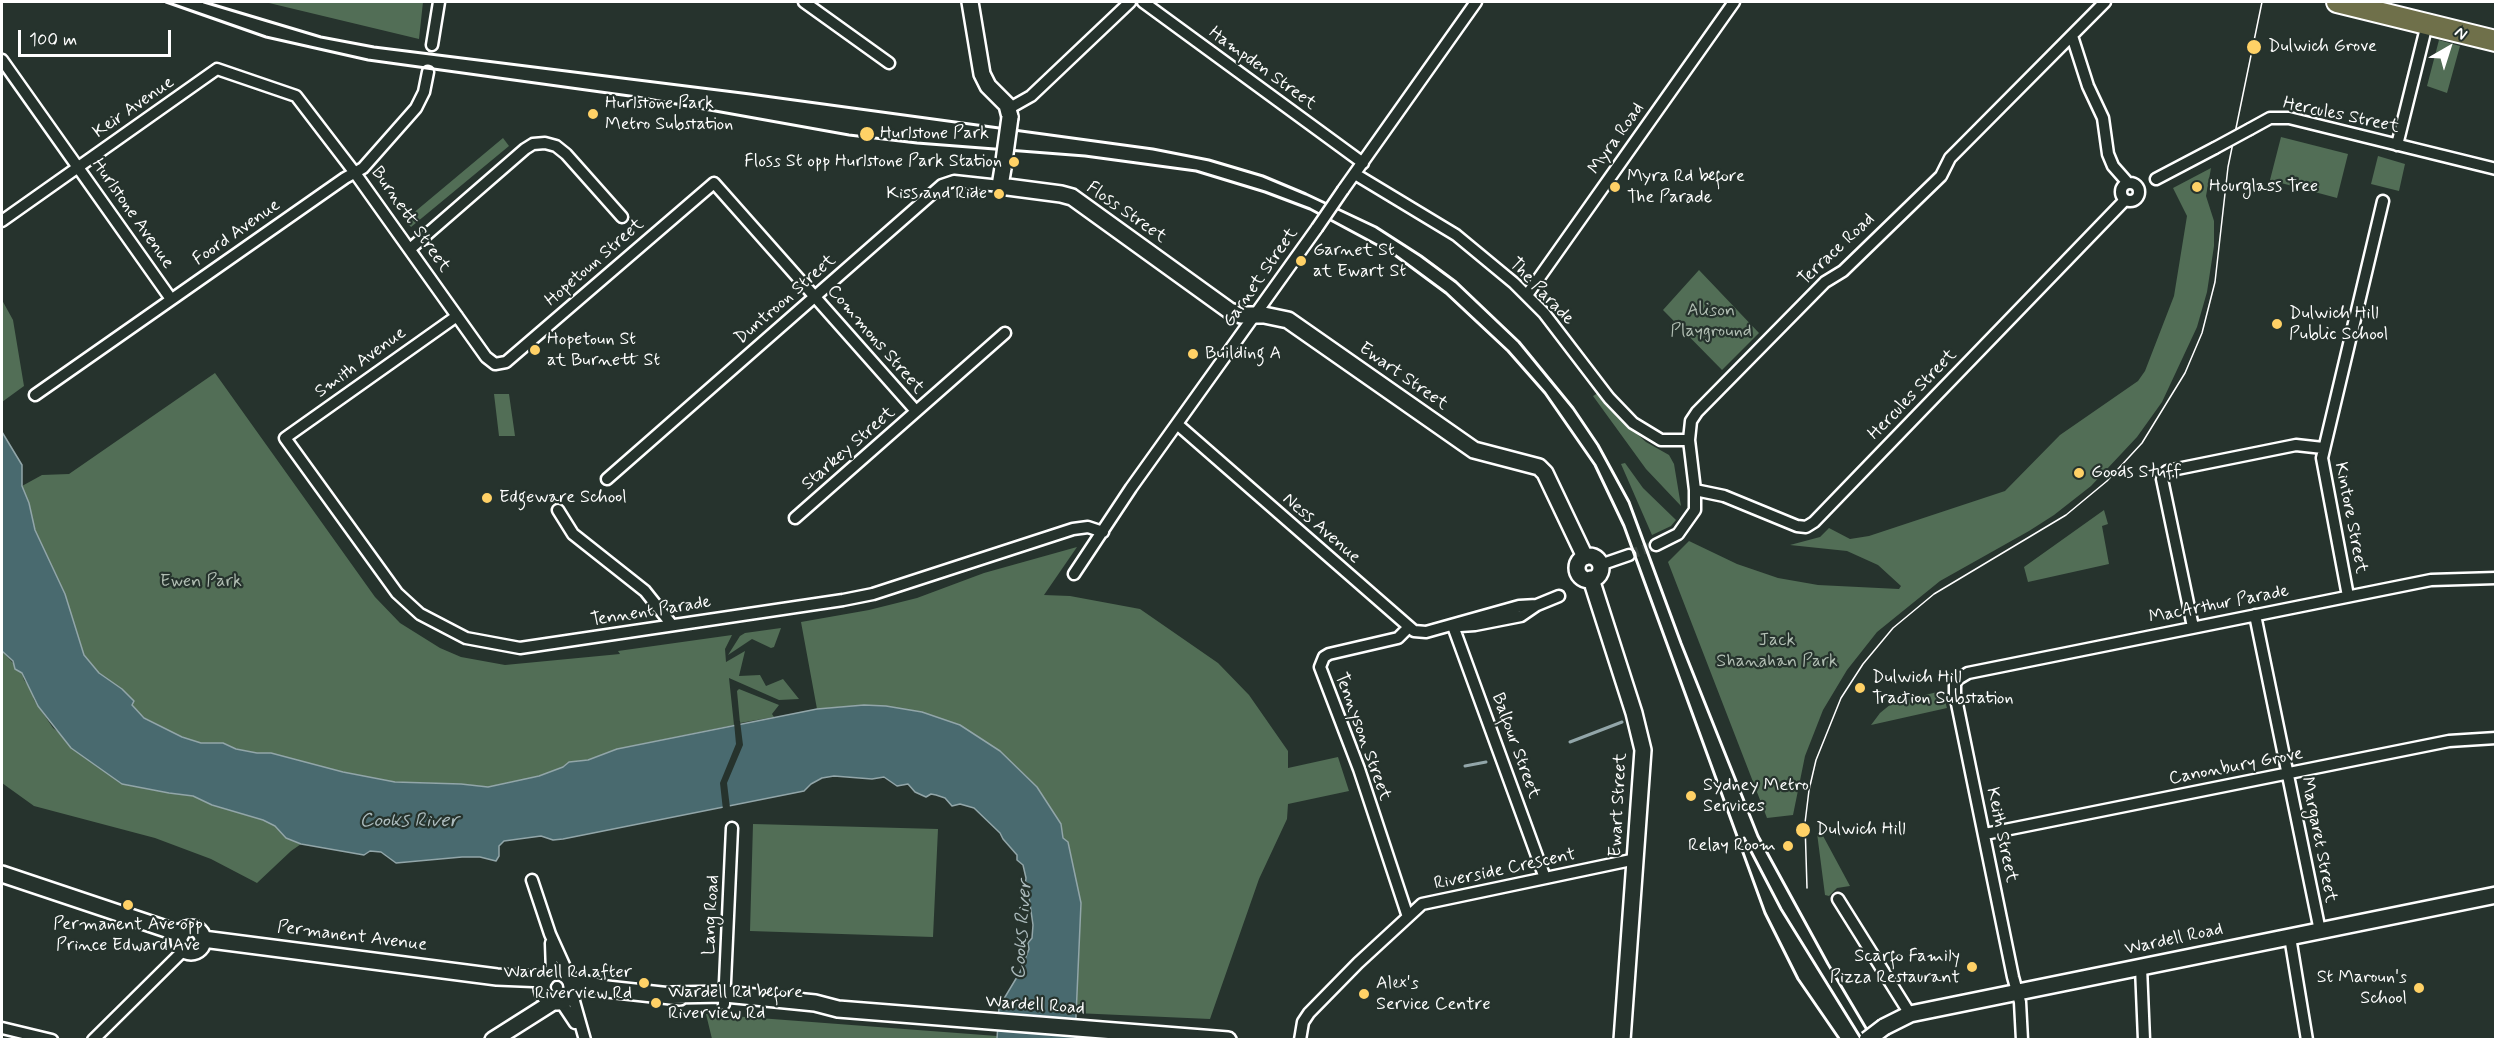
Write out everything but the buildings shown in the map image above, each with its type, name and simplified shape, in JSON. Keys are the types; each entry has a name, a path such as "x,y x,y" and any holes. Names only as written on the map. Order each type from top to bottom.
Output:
{"highway":[{"path":"2343,2 2496,41"}],"main road":[{"path":"970,2 984,78 1009,113 1000,186"},
{"name":"Floss Street","path":"1000,186 1068,196 1230,311 1241,315 1255,315"},
{"name":"Ewart Street","path":"1255,315 1268,315 1288,320 1474,450 1539,467 1545,473 1585,557"},
{"path":"1585,557 1596,558 1600,565 1599,574 1591,579 1580,576 1577,569 1579,561 1585,557"},
{"name":"Ewart Street","path":"1591,579 1634,713 1643,750 1622,1040"},
{"path":"2,874 181,934"},
{"name":"Wardell Road","path":"1867,1040 1884,1027 1910,1014 2496,895"},
{"path":"186,929 198,930 203,939 199,949 192,951 184,949 180,944 181,934 186,929"},
{"name":"Permanent Avenue","path":"203,939 497,977 558,988"},
{"path":"493,1040 516,1024 558,988"},
{"name":"Wardell Road","path":"558,988 607,989 672,995 725,995 815,1003 838,1009 1228,1040"},
{"path":"1624,1024 1630,1040"}],"street":[{"path":"432,45 439,2"},
{"path":"804,2 889,63"},
{"path":"1009,113 1031,96 1130,2"},
{"name":"Hampden Street","path":"1143,2 1363,163"},
{"name":"Garnet Street","path":"1074,574 1177,424 1476,2"},
{"name":"Myra Road","path":"1527,295 1734,2"},
{"name":"Terrace Road","path":"1656,545 1671,538 1684,528 1695,510 1689,440 1691,421 1704,404 1825,282 1843,271 1941,176 1950,158 2106,2"},
{"path":"2397,145 2427,24"},
{"name":"Hercules Street","path":"1695,490 1724,496 1797,526 1806,527 1814,522 2125,201 2121,190 2128,183 2113,166 2108,154 2103,118 2088,86 2072,36"},
{"name":"Hurlstone Avenue","path":"2,60 171,299"},
{"name":"Keir Avenue","path":"2,221 217,69 296,96"},
{"name":"Foord Avenue","path":"35,395 363,168 416,108 424,92 429,72"},
{"name":"Burnett Street","path":"296,96 355,172 486,357 495,364"},
{"name":"Hercules Street","path":"2156,179 2270,118 2283,117 2496,169"},
{"path":"410,249 533,144 545,143 556,146 566,154 622,217"},
{"name":"The Parade","path":"1355,174 1456,235 1527,295 1633,423 1661,440 1689,440"},
{"name":"Duntroon Street","path":"607,479 946,182 1000,186"},
{"name":"Commons Street","path":"714,183 916,411"},
{"name":"Hopetoun Street","path":"495,364 506,362 714,183"},
{"name":"Kintore Street","path":"2348,596 2322,465 2323,447 2382,201"},
{"name":"Smith Avenue","path":"285,438 457,316"},
{"name":"Starkey Street","path":"795,518 1005,333"},
{"name":"Ness Avenue","path":"1177,424 1409,627"},
{"name":"Tennent Parade","path":"285,438 397,593 420,614 454,633 509,648 860,597 1073,529 1088,527 1103,532"},
{"path":"2193,627 2162,479 2167,471 2296,445 2323,447"},
{"path":"558,510 573,534 645,591 672,625"},
{"path":"1600,565 1629,555"},
{"name":"MacArthur Parade","path":"1955,684 1968,673 2348,596 2431,580 2496,578"},
{"path":"1409,627 1414,631 1422,632 1453,626 1474,617 1519,606 1537,605 1559,596"},
{"name":"Margaret Street","path":"2255,615 2319,931"},
{"name":"Balfour Street","path":"1453,626 1545,878"},
{"name":"Tennyson Street","path":"1408,917 1359,769 1320,667 1324,657 1329,654 1398,638 1409,627"},
{"name":"Keith Street","path":"1955,684 2020,1002 2022,1040"},
{"name":"Canonbury Grove","path":"1985,834 2449,741 2496,738"},
{"name":"Lang Road","path":"725,995 732,828"},
{"name":"Riverside Crescent","path":"1300,1040 1303,1022 1309,1013 1422,904 1636,859"},
{"path":"532,880 550,934 558,988 584,1040"},
{"path":"1838,899 1910,1014"},
{"path":"550,934 558,988"},
{"path":"2290,937 2307,1040"},
{"path":"93,1040 184,949"},
{"path":"2141,967 2144,1040"},
{"path":"2,1028 52,1040"}],"green space":[{"path":"423,2 419,39 269,3"},
{"path":"2439,40 2460,46 2447,93 2427,86"},
{"path":"2281,137 2348,154 2337,198 2270,180"},
{"path":"503,138 509,146 411,227 405,220"},
{"path":"2378,156 2405,164 2399,191 2371,184"},
{"name":"Jack Shanahan Park","path":"2211,168 2206,196 2214,221 2214,246 2207,292 2197,327 2162,402 2137,437 2091,486 2029,531 1940,581 1877,632 1847,670 1823,710 1805,756 1793,815 1767,818 1668,562 1689,541 1737,564 1778,578 1818,585 1899,589 1901,586 1878,565 1847,551 1790,545 1820,537 1829,528 1850,539 1869,536 2005,491 2060,435 2138,381 2145,371 2174,296 2187,216 2173,188"},
{"name":"Alison Playground","path":"1699,270 1759,333 1722,370 1663,310"},
{"path":"2,300 13,320 24,386 2,402"},
{"name":"Ewen Park","path":"215,373 375,597 400,623 440,648 461,657 505,665 620,654 618,651 732,635 725,649 726,662 745,651 739,676 760,675 766,686 783,679 799,699 779,700 729,678 734,725 617,749 588,760 569,762 563,767 539,776 488,787 395,782 343,772 271,753 236,749 223,743 201,743 182,737 145,718 131,705 134,702 99,673 84,655 65,594 35,530 29,503 22,486 42,475 69,474"},
{"path":"1598,393 1646,442 1669,455 1674,464 1681,506 1646,469 1593,396"},
{"path":"494,394 509,394 515,436 499,436"},
{"path":"1625,463 1643,488 1676,520 1671,526 1652,535 1621,464"},
{"path":"2104,510 2108,524 2102,526 2109,564 2028,582 2024,567"},
{"path":"1077,547 1044,595 1070,596 1140,609 1218,663 1249,695 1288,751 1288,768 1338,757 1349,791 1288,804 1287,819 1259,879 1210,1019 1075,1013 1081,903 1061,824 1037,787 1000,751 960,725 922,712 864,705 817,709 801,622 869,610 917,598 984,573"},
{"path":"781,628 774,647 771,648 752,639 728,655 740,636 745,633"},
{"path":"2,651 22,673 32,691 34,700 53,728 122,784 193,796 212,805 263,820 275,826 286,838 301,844 257,883 211,859 155,838 34,806 2,783"},
{"path":"739,689 779,705 772,714 774,717 740,723 737,691"},
{"path":"1937,692 1945,701 1947,708 1871,725 1891,704"},
{"path":"753,824 938,829 933,937 750,931"},
{"path":"1817,833 1822,834 1850,886 1837,888 1829,896 1825,895"},
{"path":"706,1014 997,1036 997,1039 712,1039"}],"water":[{"name":"Cooks River","path":"2,432 22,465 22,486 29,503 35,530 65,594 84,655 99,673 122,689 134,701 132,705 144,718 182,737 201,743 223,743 236,749 271,753 343,772 395,782 488,787 539,776 563,767 569,762 588,760 617,749 817,709 864,705 886,706 922,712 960,725 1000,751 1037,787 1061,824 1063,838 1068,842 1081,903 1075,1039 997,1039 999,1007 1020,972 1029,949 1028,943 1032,938 1033,925 1023,865 1017,860 1017,855 1000,833 974,808 960,804 952,806 945,798 931,794 926,797 915,792 908,784 897,786 884,777 872,779 834,776 822,778 804,791 563,839 553,840 541,836 504,841 499,846 499,856 496,861 480,857 462,857 396,863 381,852 370,851 364,855 301,844 286,838 275,826 263,820 212,805 193,796 122,784 71,748 38,706 22,673 15,669 13,661 2,651"}],"pier":[{"path":"740,721 743,745 727,783 730,808 723,810 720,783 736,744 734,722"}],"waterway":[{"path":"1570,742 1622,722"},
{"path":"1465,766 1486,762"}],"tunnel":[{"path":"1629,555 1656,545"}],"tram line":[{"path":"1807,888 1805,823 1816,760 1841,698 1863,664 1893,628 1934,594 2066,515 2107,481 2142,443 2185,373 2202,333 2215,282 2228,167 2262,2"}],"railway":[{"path":"166,2 266,37 368,60 637,97 849,135 917,143 1085,156 1196,171 1265,192 1310,209 1392,253 1446,293 1508,351 1545,393 1595,465 1624,526 1765,913 1798,979 1840,1040"},
{"path":"204,2 321,37 374,47 750,94 1153,149 1209,160 1263,176 1376,227 1456,282 1519,342 1573,408 1598,445 1629,502 1681,643 1758,836 1828,964 1873,1040"},
{"path":"1744,838 1781,909 1862,1040"}],"place":[{"name":"Dulwich Grove","path":"2254,47"},
{"name":"Hurlstone Park Metro Substation","path":"593,114"},
{"name":"Hurlstone Park","path":"867,134"},
{"name":"Floss St opp Hurlstone Park Station","path":"1014,162"},
{"name":"Myra Rd before The Parade","path":"1615,187"},
{"name":"Hourglass Tree","path":"2197,187"},
{"name":"Kiss and Ride","path":"999,194"},
{"name":"Garnet St at Ewart St","path":"1301,261"},
{"name":"Dulwich Hill Public School","path":"2277,324"},
{"name":"Hopetoun St at Burnett St","path":"535,350"},
{"name":"Building A","path":"1193,354"},
{"name":"Goods Stuff","path":"2079,473"},
{"name":"Edgeware School","path":"487,498"},
{"name":"Dulwich Hill Traction Substation","path":"1860,688"},
{"name":"Sydney Metro Services","path":"1691,796"},
{"name":"Dulwich Hill","path":"1803,830"},
{"name":"Relay Room","path":"1788,846"},
{"name":"Permanent Ave opp Prince Edward Ave","path":"128,905"},
{"name":"Scarfo Family Pizza Restaurant","path":"1972,967"},
{"name":"Wardell Rd after Riverview Rd","path":"644,983"},
{"name":"St Maroun's School","path":"2419,988"},
{"name":"Alex's Service Centre","path":"1364,994"},
{"name":"Wardell Rd before Riverview Rd","path":"656,1003"}]}
